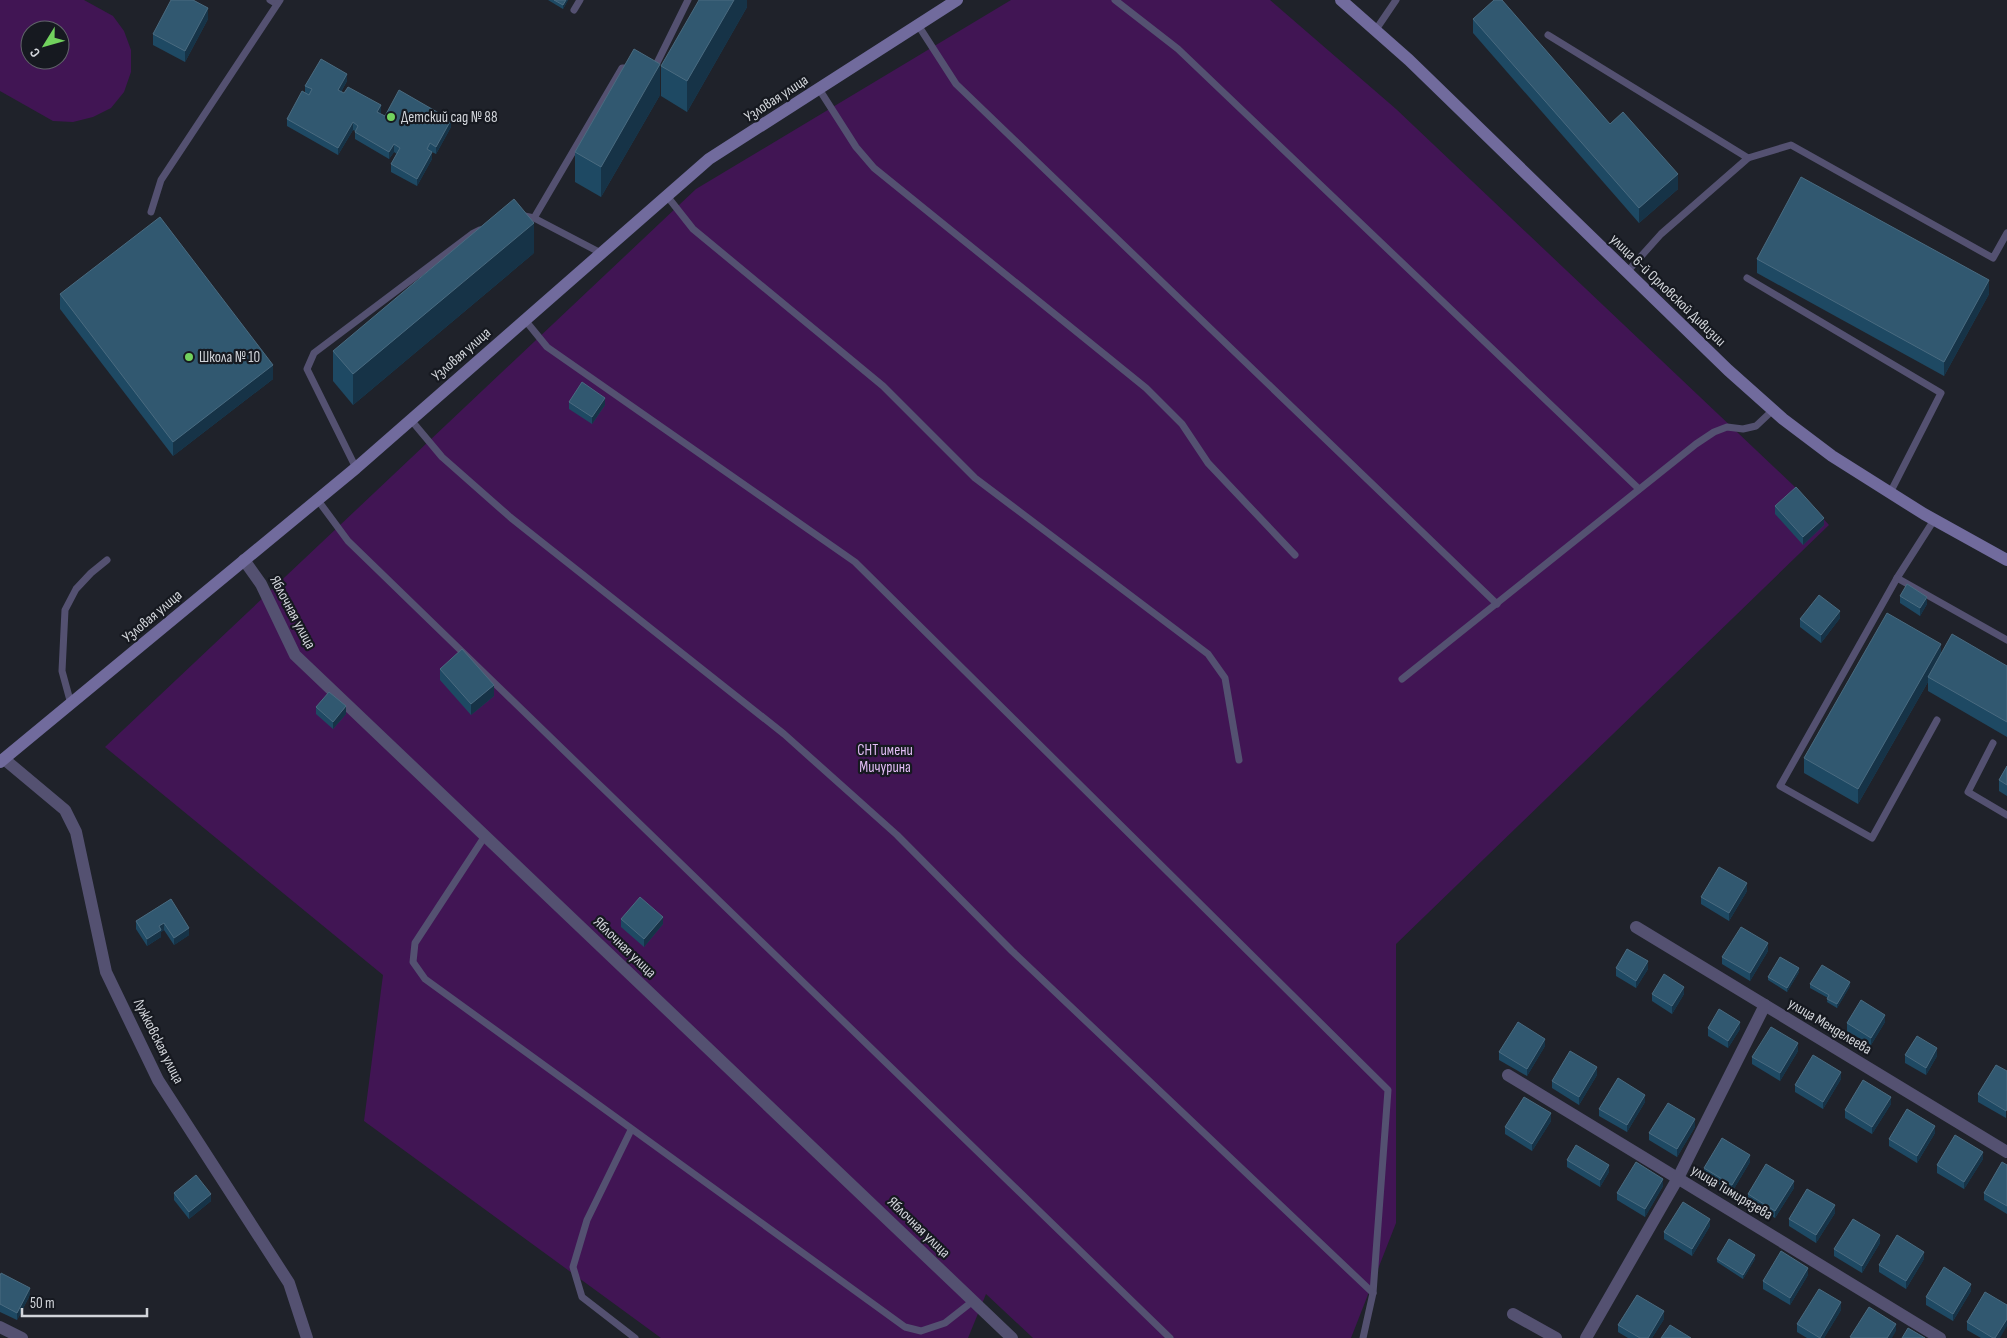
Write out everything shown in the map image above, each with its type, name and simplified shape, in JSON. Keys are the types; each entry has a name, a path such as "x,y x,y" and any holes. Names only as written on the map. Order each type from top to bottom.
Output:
{"street":[{"name":"Узловая улица","path":"2,760 356,468 600,253 709,160 957,0"},
{"name":"улица 6-й Орловской Дивизии","path":"1341,0 1409,60 1728,370 1773,410 1832,456 1934,520 2007,560"},
{"name":"Яблочная улица","path":"244,560 261,584 295,655 973,1301 1006,1336"},
{"name":"Лужковская улица","path":"2,760 64,810 76,832 106,972 158,1080 289,1283 308,1338"},
{"name":"улица Менделеева","path":"1636,927 2007,1152"},
{"path":"1586,1338 1678,1178 1765,1005"},
{"name":"улица Тимирязева","path":"1508,1075 1940,1338"},
{"path":"1513,1314 1556,1338"},
{"path":"0,1327 22,1338"}],"lane":[{"path":"574,10 580,0"},
{"path":"646,69 654,69 688,0"},
{"path":"1114,0 1178,49 1639,489"},
{"path":"1376,30 1396,0"},
{"path":"151,212 161,180 276,1"},
{"path":"918,25 956,84 1497,604"},
{"path":"1548,35 1748,158"},
{"path":"534,218 622,68 638,68"},
{"path":"820,89 856,147 874,168 1146,388 1182,424 1208,463 1295,555"},
{"path":"1627,272 1661,234 1748,158 1792,145 1994,258 2007,233"},
{"path":"667,196 693,228 883,386 976,478 1208,654 1225,678 1239,760"},
{"path":"512,214 534,218 600,253"},
{"path":"356,468 307,369 314,352 472,234 488,226"},
{"path":"1747,278 1941,393 1890,493"},
{"path":"525,320 547,346 855,562 1388,1090 1373,1293 1363,1338"},
{"path":"1402,679 1696,444 1714,432 1727,427 1742,428 1756,426 1773,410"},
{"path":"411,420 442,457 510,517 784,734 897,835 1012,951 1373,1293"},
{"path":"317,499 348,541 1170,1338"},
{"path":"1934,520 1897,578 1780,786 1872,838 1937,720"},
{"path":"71,704 62,671 65,610 76,589 107,560"},
{"path":"1897,578 2007,640"},
{"path":"1993,743 1968,792 2007,815"},
{"path":"485,836 415,943 413,962 425,979 905,1327 921,1331 945,1323 973,1301"},
{"path":"632,1130 587,1220 573,1266 582,1297 634,1338"}],"green space":[{"path":"0,0 84,0 113,16 124,31 131,50 131,72 124,92 111,108 93,117 73,122 53,121 0,91"},
{"name":"СНТ имени Мичурина","path":"1011,0 1270,0 1396,109 1794,486 1829,525 1396,944 1396,1223 1351,1338 1033,1338 986,1294 968,1338 661,1338 364,1121 383,975 105,747 696,189"}],"building":[{"path":"171,0 193,0 208,8 185,51 153,34"},
{"path":"554,0 566,0 563,5"},
{"path":"699,0 734,0 687,81 661,66"},
{"path":"1494,0 1502,0 1610,124 1623,112 1678,174 1639,208 1473,19"},
{"path":"634,49 660,64 601,167 575,152"},
{"path":"321,59 347,74 338,90 344,93 348,87 381,105 377,112 385,116 399,90 451,120 436,147 430,143 427,149 432,152 417,179 391,164 400,148 394,144 389,152 355,132 358,126 353,122 338,148 287,119 302,91 309,95 312,89 305,86"},
{"path":"1801,177 1989,280 1944,362 1757,259"},
{"path":"514,199 534,223 353,374 333,351"},
{"path":"160,217 273,365 173,442 60,294"},
{"path":"582,382 605,398 592,417 569,402"},
{"path":"1796,487 1824,518 1803,537 1775,506"},
{"path":"1907,584 1927,597 1920,608 1900,596"},
{"path":"1819,595 1840,611 1821,635 1800,619"},
{"path":"1887,613 1941,644 1858,789 1804,758"},
{"path":"1952,634 2007,666 2007,722 1928,677"},
{"path":"462,649 494,685 471,704 440,669"},
{"path":"329,692 346,706 333,722 316,707"},
{"path":"2007,766 2007,785 1999,780"},
{"path":"1719,867 1747,883 1729,913 1701,897"},
{"path":"640,897 663,917 644,939 621,919"},
{"path":"171,899 189,928 174,938 164,923 159,926 161,930 147,939 136,921"},
{"path":"1741,927 1768,943 1750,973 1722,957"},
{"path":"1627,949 1648,961 1636,981 1616,968"},
{"path":"1780,957 1799,968 1787,988 1768,977"},
{"path":"1822,965 1850,982 1837,1004 1827,999 1829,995 1810,984"},
{"path":"1664,974 1684,987 1672,1006 1652,994"},
{"path":"1861,1000 1885,1015 1871,1038 1847,1023"},
{"path":"1719,1009 1740,1022 1728,1041 1708,1028"},
{"path":"1518,1022 1545,1039 1527,1069 1499,1052"},
{"path":"1771,1027 1798,1043 1780,1073 1752,1057"},
{"path":"1917,1036 1937,1048 1926,1068 1905,1055"},
{"path":"1570,1051 1597,1067 1579,1097 1552,1081"},
{"path":"1813,1055 1841,1072 1823,1102 1795,1085"},
{"path":"1996,1065 2007,1071 2006,1111 1978,1094"},
{"path":"1618,1078 1645,1095 1627,1125 1599,1109"},
{"path":"1863,1080 1891,1097 1872,1127 1845,1110"},
{"path":"1524,1097 1551,1113 1532,1144 1505,1127"},
{"path":"1668,1103 1695,1119 1677,1149 1649,1133"},
{"path":"1907,1109 1935,1126 1917,1156 1889,1139"},
{"path":"1955,1135 1983,1152 1964,1182 1937,1165"},
{"path":"1722,1138 1750,1155 1732,1185 1704,1168"},
{"path":"1576,1145 1609,1165 1600,1180 1567,1160"},
{"path":"1636,1162 1663,1179 1645,1209 1617,1193"},
{"path":"2002,1162 2007,1165 2007,1206 1984,1193"},
{"path":"1766,1164 1794,1181 1775,1211 1748,1194"},
{"path":"196,1175 211,1194 189,1212 174,1193"},
{"path":"1807,1189 1835,1205 1816,1235 1789,1219"},
{"path":"1683,1202 1710,1219 1692,1249 1664,1232"},
{"path":"1853,1219 1880,1235 1862,1266 1834,1249"},
{"path":"1897,1235 1924,1252 1906,1281 1879,1265"},
{"path":"1729,1239 1755,1255 1743,1275 1717,1259"},
{"path":"1781,1251 1808,1268 1790,1298 1763,1281"},
{"path":"1944,1267 1971,1284 1953,1314 1926,1297"},
{"path":"1,1273 30,1288 17,1313 0,1304"},
{"path":"1819,1289 1841,1302 1820,1338 1797,1324"},
{"path":"1985,1292 2007,1305 2007,1319 1995,1338 1967,1322"},
{"path":"1637,1295 1664,1311 1648,1338 1640,1338 1618,1325"},
{"path":"1869,1307 1896,1324 1887,1338 1850,1337"},
{"path":"1670,1325 1691,1338 1661,1338"},
{"path":"1908,1328 1925,1338 1902,1338"}],"place":[{"name":"Детский сад № 88","path":"391,117"},
{"name":"Школа № 10","path":"189,357"}]}
